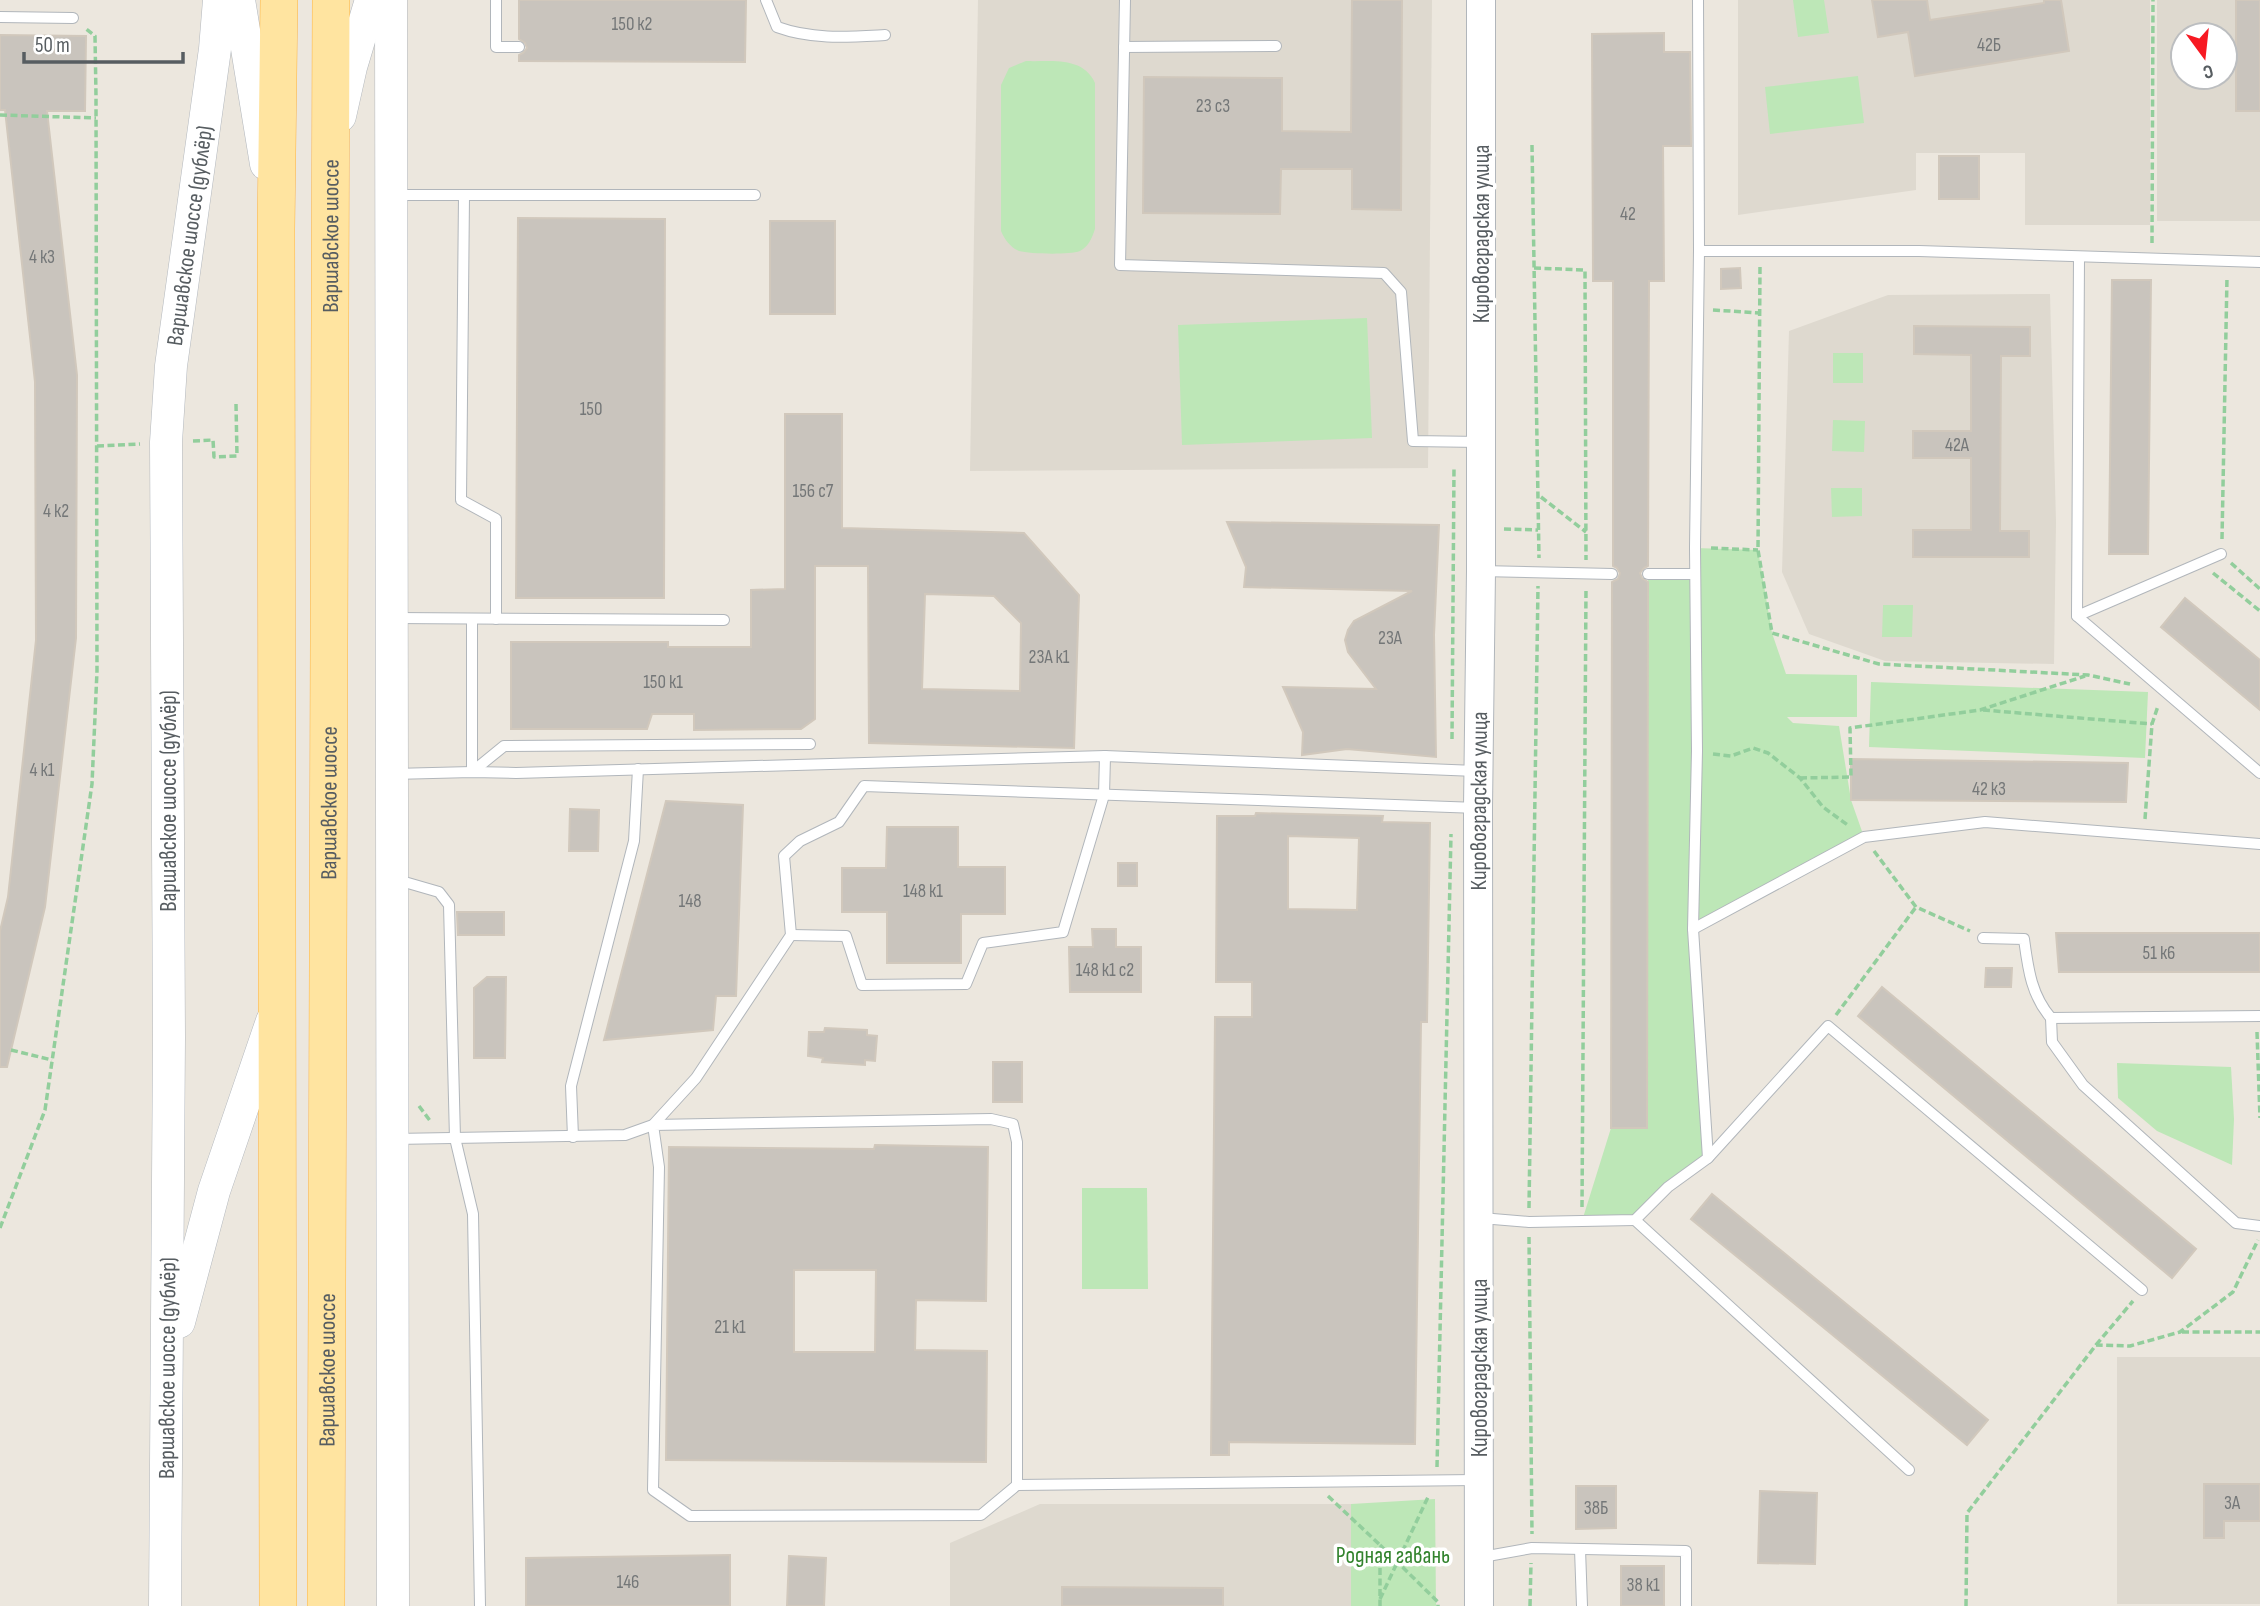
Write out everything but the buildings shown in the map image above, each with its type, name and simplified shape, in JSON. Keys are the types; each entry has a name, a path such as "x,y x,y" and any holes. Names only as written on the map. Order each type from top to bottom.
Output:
{"main road":[{"name":"Варшавское шоссе (дублёр)","path":"164,1606 169,1010 166,442 171,366 215,49 219,0"},
{"path":"239,0 276,229"},
{"path":"278,1606 276,229 279,0"},
{"name":"Варшавское шоссе","path":"326,1606 331,0"},
{"path":"332,148 351,66 371,0"},
{"path":"391,0 393,1606"},
{"path":"167,1367 214,1191 276,1010"}],"street":[{"name":"Кировоградская улица","path":"1480,1605 1478,1218 1465,771 1481,571 1481,0"}],"lane":[{"path":"496,0 496,47 519,47"},
{"path":"766,0 777,27 796,34 825,38 886,35"},
{"path":"1125,0 1120,265 1384,273 1401,292 1413,441 1480,442"},
{"path":"1698,0 1699,251 1695,548 1697,751 1693,929 1708,1158"},
{"path":"0,17 73,18"},
{"path":"1124,47 1276,46"},
{"path":"392,195 755,195"},
{"path":"464,197 461,500 496,519 496,618"},
{"path":"1699,251 1919,251 2260,261"},
{"path":"2079,257 2077,617 2260,773"},
{"path":"2077,617 2221,554"},
{"path":"1481,571 1612,574"},
{"path":"1648,574 1695,574"},
{"path":"392,618 724,620"},
{"path":"472,619 472,772"},
{"path":"472,772 504,746 810,744"},
{"path":"391,774 516,773 1105,756 1465,771"},
{"path":"790,935 846,936 862,985 966,984 983,943 1063,932 1104,795 1105,756"},
{"path":"573,1137 571,1086 634,841 638,769"},
{"path":"653,1125 696,1078 790,935 784,856 800,841 839,822 863,786 1465,807"},
{"path":"1693,929 1864,837 1985,821 2260,844"},
{"path":"394,870 401,881 439,892 449,905 455,1138 473,1214 480,1606"},
{"path":"1983,938 2024,939 2030,981 2042,1007 2051,1018 2052,1042 2083,1085 2236,1223 2260,1226"},
{"path":"2051,1018 2258,1016"},
{"path":"1635,1220 1668,1187 1708,1158 1828,1026 2142,1290"},
{"path":"394,1139 625,1135 653,1125 991,1119 1013,1124 1017,1142 1017,1485"},
{"path":"653,1125 659,1167 653,1490 690,1516 981,1515 1017,1485 1480,1480"},
{"path":"1478,1218 1529,1223 1635,1220 1909,1470"},
{"path":"1479,1557 1532,1548 1686,1551 1686,1606"},
{"path":"1580,1549 1582,1606"}],"path":[{"path":"2152,259 2153,0"},
{"path":"0,1228 45,1111 92,784 97,671 94,36 73,18"},
{"path":"0,115 96,118"},
{"path":"1530,1606 1532,1548 1529,1223 1540,496 1532,145"},
{"path":"1760,251 1758,550 1772,633 1879,664 2088,675 2164,691 2152,724 2144,835"},
{"path":"2228,261 2221,554 2260,589"},
{"path":"1534,268 1585,270 1582,1221"},
{"path":"1698,309 1760,313"},
{"path":"236,404 237,450"},
{"path":"1454,468 1465,771"},
{"path":"1540,496 1586,531"},
{"path":"1502,529 1539,530"},
{"path":"1695,548 1758,550"},
{"path":"2201,563 2260,611"},
{"path":"1800,778 1851,776 1850,728 1980,710 2088,675"},
{"path":"1980,710 2152,724"},
{"path":"1380,1600 1436,1480 1465,807"},
{"path":"1828,1026 1916,907"},
{"path":"2258,1016 2260,1118"},
{"path":"11,1050 52,1060"},
{"path":"2180,1332 2233,1292 2260,1235"},
{"path":"1966,1606 1967,1513 2096,1345 2142,1290"},
{"path":"2096,1345 2130,1346 2180,1332 2260,1332"},
{"path":"1314,1483 1399,1563 1438,1602 1438,1606"},
{"path":"1380,1545 1380,1606"}],"shaded area":[{"path":"978,0 1432,0 1428,468 970,471"},
{"path":"1738,0 2150,0 2150,225 2025,225 2025,153 1916,153 1916,190 1738,215"},
{"path":"2157,0 2260,0 2260,221 2157,221"},
{"path":"2050,294 2056,522 2054,664 1885,661 1809,634 1782,572 1789,331 1888,295"},
{"path":"2117,1357 2260,1357 2260,1604 2117,1604"},
{"path":"1040,1504 1351,1504 1351,1606 950,1606 950,1543"}],"green space":[{"path":"1793,0 1824,0 1829,33 1798,37"},
{"path":"1026,61 1074,64 1090,74 1095,83 1095,229 1088,244 1080,251 1050,254 1019,251 1008,243 1001,231 1001,85 1009,68"},
{"path":"1858,76 1864,123 1770,134 1765,87"},
{"path":"1367,318 1372,438 1182,445 1178,325"},
{"path":"1833,353 1863,353 1863,383 1833,383"},
{"path":"1833,420 1865,421 1864,452 1832,451"},
{"path":"1831,488 1862,488 1862,516 1832,517"},
{"path":"1695,548 1758,550 1772,633 1786,674 1857,675 1857,717 1787,717 1793,723 1839,726 1851,800 1864,837 1693,929 1708,1158 1635,1220 1582,1221 1611,1128 1647,1128 1648,574 1694,574"},
{"path":"1883,605 1913,605 1912,637 1882,637"},
{"path":"1871,682 2148,692 2145,758 1869,747"},
{"path":"2117,1063 2231,1067 2234,1119 2232,1165 2157,1131 2118,1098"},
{"path":"1082,1188 1147,1188 1148,1289 1082,1289"},
{"name":"Родная гавань","path":"1435,1499 1436,1606 1351,1606 1351,1504"}]}
